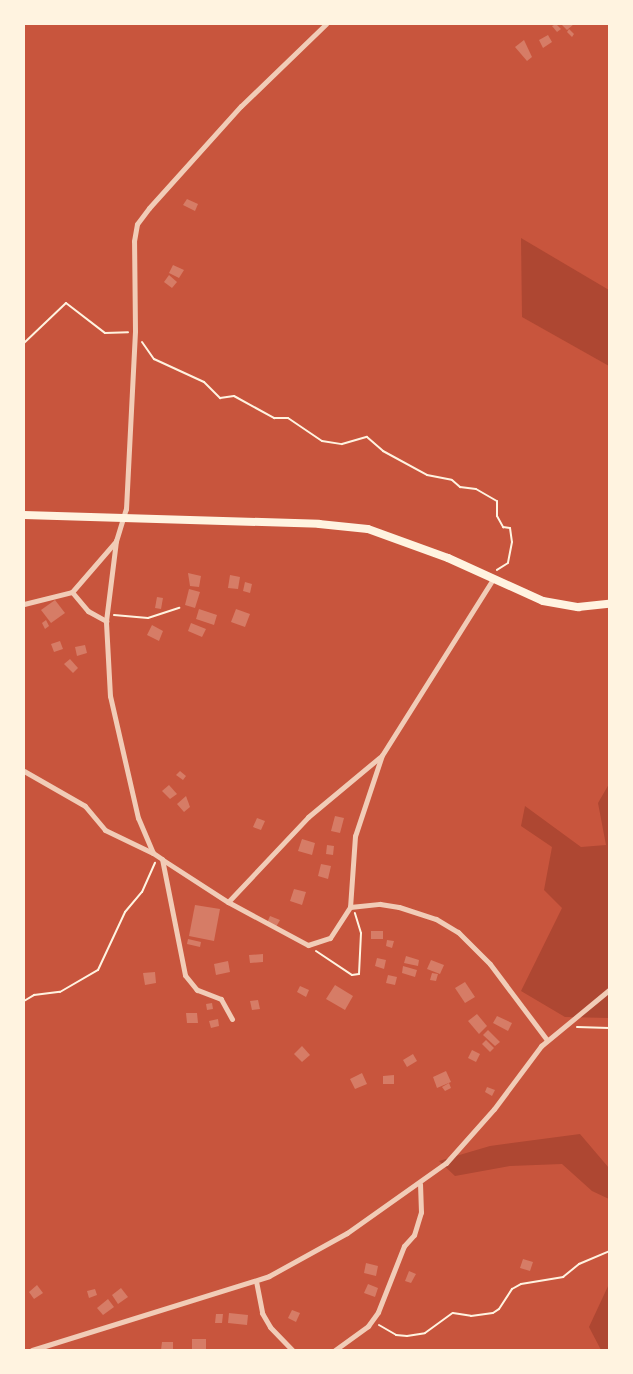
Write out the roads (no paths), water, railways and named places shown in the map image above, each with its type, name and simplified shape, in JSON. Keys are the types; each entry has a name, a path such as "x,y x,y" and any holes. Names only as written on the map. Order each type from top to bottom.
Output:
{"main road":[{"path":"24,515 124,520 318,524 368,529 402,539 554,604 578,607 609,604"}],"street":[{"path":"153,853 138,818 110,696 106,621 116,541 124,520 135,331 134,241 138,224 224,124 326,24"},
{"path":"24,604 72,592 116,541"},
{"path":"24,771 85,806 106,830 153,853 228,902 308,945 330,938 350,909 355,836 382,755 493,579"},
{"path":"72,592 88,611 106,621"},
{"path":"228,902 308,817 382,755"},
{"path":"160,858 185,975 197,990 221,999 232,1019"},
{"path":"350,909 380,904 399,907 436,919 458,932 495,970 547,1040"},
{"path":"32,1350 46,1348 256,1281 347,1233 420,1184 465,1143 547,1040 609,990"},
{"path":"335,1350 375,1317 404,1246 414,1235 421,1212 420,1184"},
{"path":"256,1281 262,1313 270,1327 292,1350"}]}
